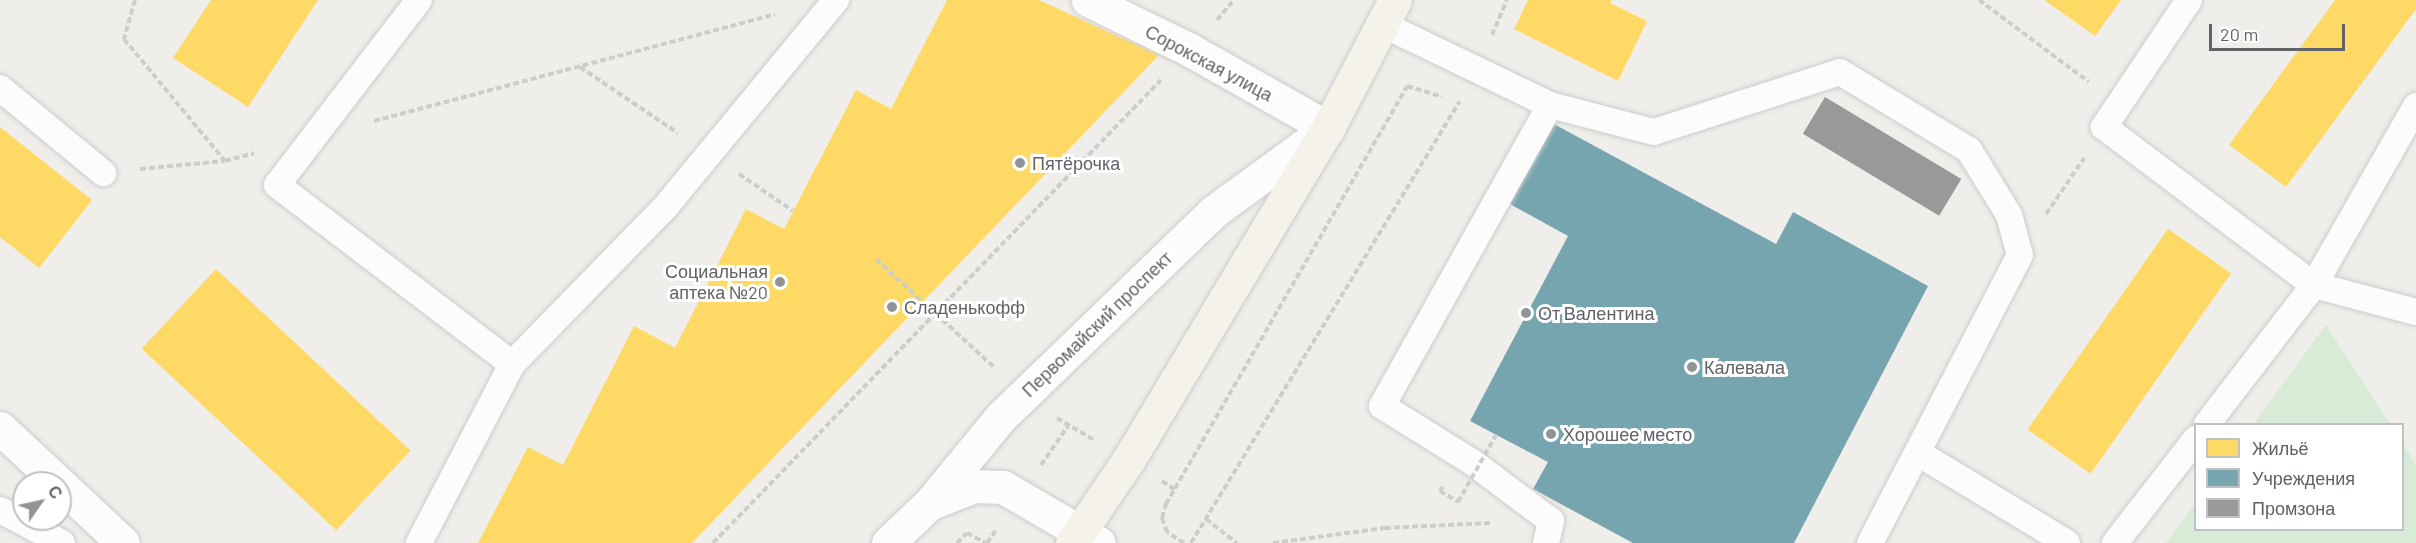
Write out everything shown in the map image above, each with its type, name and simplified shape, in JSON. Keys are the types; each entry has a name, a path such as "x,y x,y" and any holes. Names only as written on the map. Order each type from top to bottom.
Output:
{"main road":[{"name":"Первомайский проспект","path":"1084,539 1129,459 1328,128 1390,12"}],"street":[{"name":"Сорокская улица","path":"1088,0 1190,50 1328,128"},
{"name":"Первомайский проспект","path":"888,543 930,503 1001,417 1213,212 1328,128"},
{"path":"0,428 45,471"},
{"path":"930,503 974,486 1004,487 1084,539"},
{"path":"72,496 123,543"}],"lane":[{"path":"419,0 277,185 512,364"},
{"path":"419,543 512,364 668,205 836,0"},
{"path":"2189,0 2104,127 2314,285 2416,312"},
{"path":"1390,12 1550,105 1654,132 1840,72 1969,150 2009,215 2019,255 1870,543"},
{"path":"0,88 103,173"},
{"path":"1549,532 1472,462 1382,406 1550,105"},
{"path":"2208,423 2314,285 2416,106"},
{"path":"2115,543 2194,442"},
{"path":"1918,453 2067,543"},
{"path":"0,510 62,543"}],"path":[{"path":"103,173 225,161 124,39 135,0"},
{"path":"713,543 1190,50 1234,0"},
{"path":"1979,0 2119,105"},
{"path":"315,137 784,12"},
{"path":"1184,543 1167,532 1162,518 1166,504 1407,86 1460,103 1191,543"},
{"path":"2019,255 2104,127"},
{"path":"876,260 936,310"},
{"path":"1458,502 1496,435"},
{"path":"1206,519 1237,543"},
{"path":"1273,543 1384,528 1549,532"},
{"path":"957,543 967,533 986,543"}],"green space":[{"path":"2326,325 2389,423 2254,423"},
{"path":"2404,446 2416,465 2416,543 2166,543 2194,504 2194,531 2404,531"}],"building: Жильё":[{"path":"211,0 318,0 248,107 173,58"},
{"path":"947,0 1039,0 1159,55 692,543 478,543 528,447 563,465 634,326 675,348 746,209 784,229 856,90 891,109"},
{"path":"1528,0 1612,0 1610,3 1647,21 1618,81 1514,29"},
{"path":"2044,0 2121,0 2095,36"},
{"path":"2335,0 2416,0 2416,9 2286,187 2229,145"},
{"path":"0,127 92,200 39,268 0,237"},
{"path":"2168,229 2231,273 2091,474 2027,430"},
{"path":"216,269 411,450 336,530 142,349"}],"building: Учреждения":[{"name":"Калевала","path":"1552,123 1776,244 1793,212 1928,286 1794,543 1633,543 1533,489 1548,462 1470,421 1568,236 1508,203"}],"building: Промзона":[{"path":"1825,97 1961,179 1939,216 1803,134"}],"place":[{"name":"Пятёрочка","path":"1020,163"},
{"name":"Социальная аптека №20","path":"780,282"},
{"name":"Сладенькофф","path":"892,307"},
{"name":"От Валентина","path":"1526,313"},
{"name":"Калевала","path":"1692,367"},
{"name":"Хорошее место","path":"1551,434"}]}
